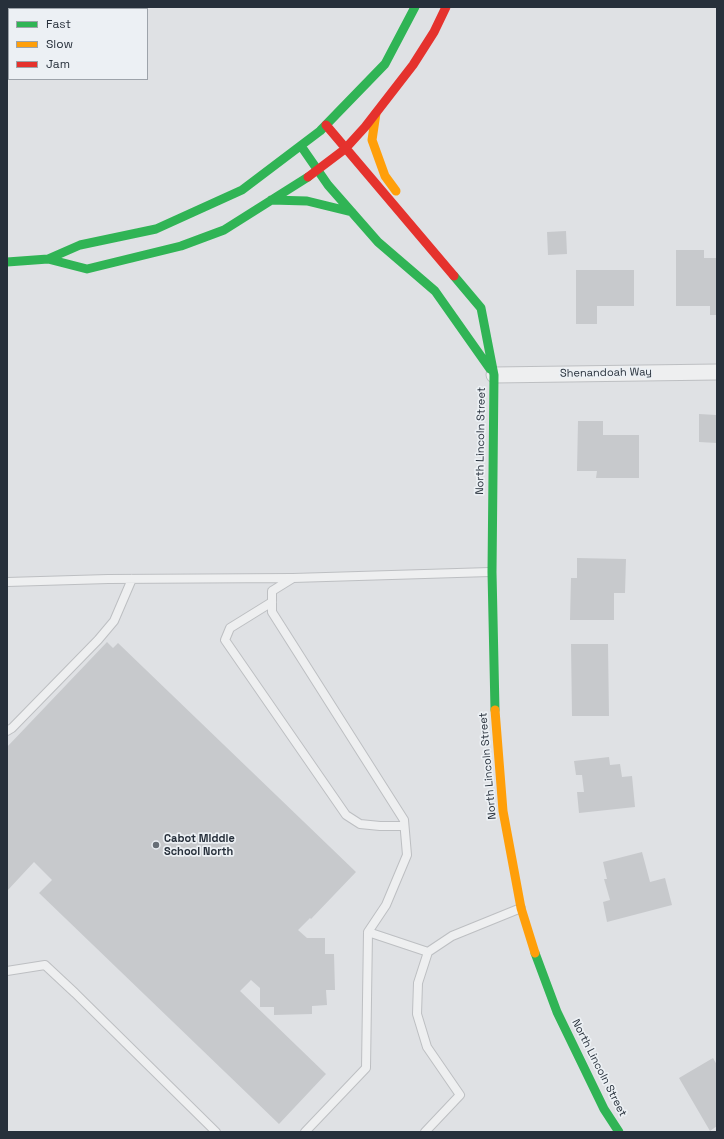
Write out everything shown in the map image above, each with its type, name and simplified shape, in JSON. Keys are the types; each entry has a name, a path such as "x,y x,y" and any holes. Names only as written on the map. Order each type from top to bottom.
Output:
{"street":[{"path":"48,259 80,245 156,228 242,190 320,131 385,64 415,7"},
{"path":"7,262 48,259 87,269 181,246 224,230 318,170 345,149 376,113 413,65 434,32 446,7"},
{"path":"376,113 372,140 376,154 385,176 404,201"},
{"name":"North Lincoln Street","path":"326,125 482,308 494,375 492,572 495,712 503,811 521,908 528,933 557,1012 604,1109 619,1132"},
{"name":"North Lincoln Street","path":"301,146 328,185 378,242 435,291 494,375"},
{"path":"271,200 307,202 352,212"},
{"path":"424,226 426,242"},
{"name":"Shenandoah Way","path":"494,375 717,372"}],"lane":[{"path":"7,582 132,579 293,578 492,572"},
{"path":"293,578 272,591 272,612 404,820 407,855 386,905 368,932 366,1068 305,1132"},
{"path":"7,731 28,712 98,640 114,621 132,579"},
{"path":"272,602 230,628 225,640 346,815 360,824 404,826"},
{"path":"425,1132 460,1095 427,1046 417,1014 418,983 428,952 452,936 521,908"},
{"path":"368,932 428,952"},
{"path":"7,971 46,966 75,992 216,1132"}],"building":[{"path":"566,231 567,254 548,255 547,232"},
{"path":"676,250 704,250 704,258 717,258 717,315 710,315 710,306 676,306"},
{"path":"576,270 634,270 634,306 597,306 597,324 576,324"},
{"path":"699,414 716,415 717,443 699,442"},
{"path":"578,421 603,421 603,435 639,435 639,478 596,478 597,471 577,471"},
{"path":"577,558 626,559 625,593 614,593 614,620 570,620 571,578 577,578"},
{"path":"107,642 113,648 118,643 356,872 311,919 310,918 298,930 307,938 325,938 325,954 334,954 335,990 326,990 327,1005 312,1006 312,1014 274,1015 274,1007 260,1007 260,988 251,980 240,991 326,1074 279,1124 39,893 52,880 34,862 7,891 7,747"},
{"path":"571,644 608,644 609,716 572,716"},
{"path":"609,757 610,765 620,764 622,777 632,776 635,807 579,813 577,792 584,792 582,775 576,775 574,761"},
{"path":"642,852 650,882 665,878 672,905 607,922 603,902 610,900 604,879 607,879 603,862"},
{"path":"713,1058 717,1065 717,1126 710,1131 679,1078"}],"traffic: fast":[{"path":"48,259 80,245 156,229 242,190 320,131 385,64 415,7"},
{"path":"301,146 328,185 378,242 435,291 490,369"},
{"path":"7,262 48,259 87,269 181,246 224,230 308,177"},
{"path":"271,200 307,201 352,212"},
{"path":"454,276 481,308 494,375 492,572 495,710"},
{"path":"535,953 557,1012 604,1109 619,1132"}],"traffic: slow":[{"path":"376,113 372,140 385,176 396,191"},
{"path":"495,710 503,811 521,908 535,953"}],"traffic: jam":[{"path":"308,177 345,149 365,127 413,65 434,32 446,7"},
{"path":"326,125 454,276"}],"place":[{"name":"Cabot Middle School North","path":"156,845"}]}
